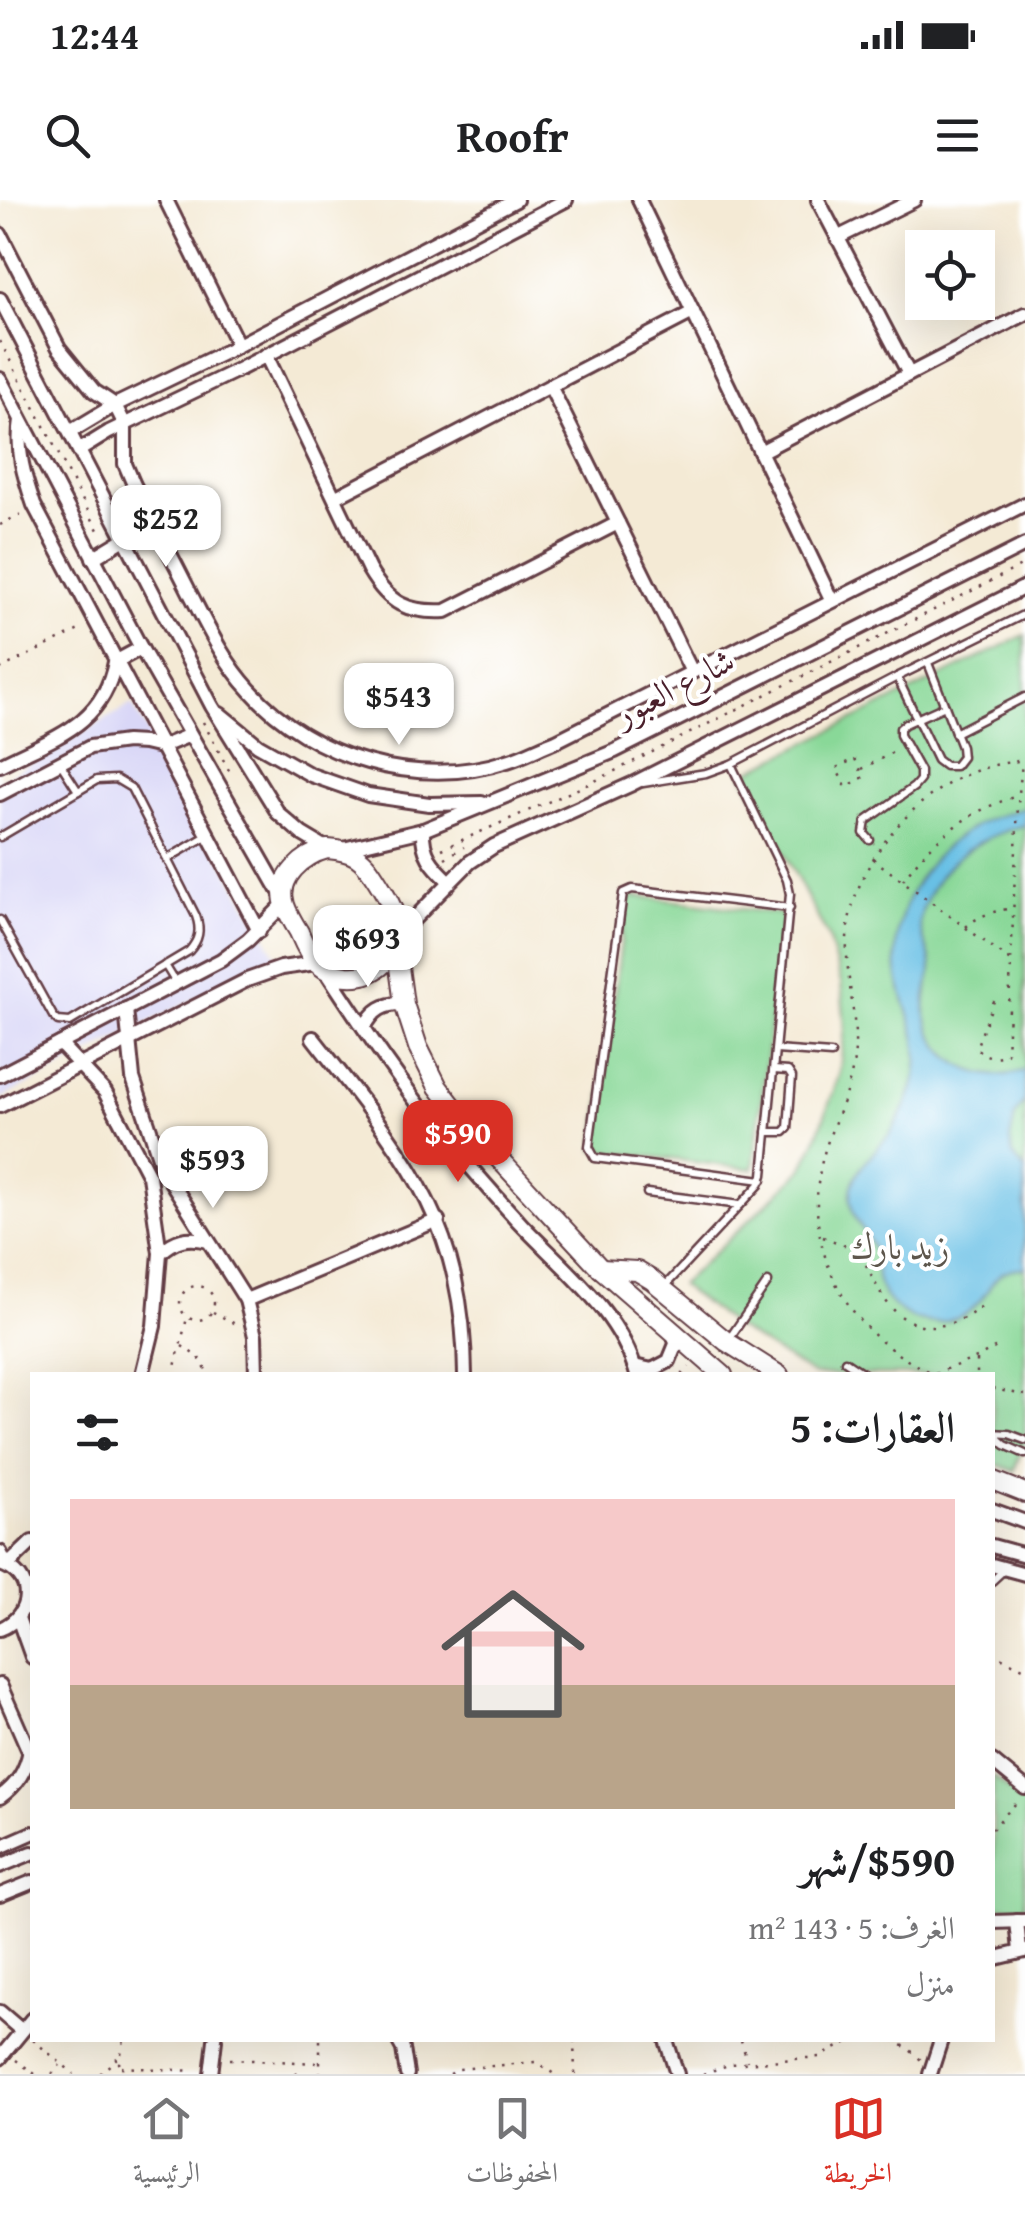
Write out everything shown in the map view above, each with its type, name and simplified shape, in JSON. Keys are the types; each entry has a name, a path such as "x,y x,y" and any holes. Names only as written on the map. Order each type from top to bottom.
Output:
{"street":[{"path":"166,200 233,348 238,370"},
{"path":"70,432 115,405 516,200"},
{"path":"80,450 566,200"},
{"path":"638,200 832,601"},
{"path":"818,200 908,374"},
{"path":"837,238 914,200"},
{"path":"0,234 59,348 94,391 115,405 125,424 124,447 130,474 217,645 250,690 292,727 340,754 394,769 450,772 505,762 556,741 1025,504"},
{"path":"0,299 212,706 278,813 302,834 332,850 348,852 366,864 396,914 404,1004 438,1087 464,1122 601,1269 719,1372"},
{"path":"336,497 693,312"},
{"path":"760,452 1025,314"},
{"path":"262,332 369,570 381,590 400,605 422,612 446,611 618,523"},
{"path":"0,378 92,558 190,735 321,966 390,1067 447,1140 599,1304 625,1344 635,1371 652,1370 669,1362 674,1354 674,1335"},
{"path":"550,386 692,672"},
{"path":"21,420 20,460 34,504 259,931"},
{"path":"92,558 126,538"},
{"name":"شارع العبور","path":"332,850 422,830 615,750 1025,545"},
{"name":"شارع العبور","path":"397,940 449,881 494,846 632,784 1025,588"},
{"path":"0,764 80,723 96,710 106,696 116,662 141,648"},
{"path":"212,706 258,745 311,775 368,794 428,804 490,802"},
{"path":"0,794 90,747 110,742 161,747 190,735"},
{"path":"422,830 426,857 449,881"},
{"path":"0,1075 221,960 259,931 284,901 287,881 298,863 332,850"},
{"path":"0,1106 263,973 321,966 345,976 366,974 384,963 397,940"},
{"path":"364,1028 379,1008 404,1004"},
{"path":"126,1009 137,1096 162,1169 246,1300 254,1331 256,1372"},
{"path":"313,1038 396,1145 438,1220 460,1298 466,1372"},
{"path":"60,1044 94,1078 115,1107 149,1176 160,1253 154,1326 143,1372"},
{"path":"149,1176 162,1169"},
{"path":"246,1300 438,1220"},
{"path":"160,1253 182,1239 208,1240"},
{"path":"601,1269 636,1271 663,1288 727,1342 774,1372"},
{"path":"995,1481 1025,1492"},
{"path":"995,1511 1025,1522"},
{"path":"4,1565 30,1544"},
{"path":"995,1547 1025,1555"},
{"path":"0,1552 4,1565 28,1580 26,1600 18,1618 0,1630"},
{"path":"999,1567 1025,1574"},
{"path":"18,1618 30,1652"},
{"path":"0,1685 30,1750"},
{"path":"0,1797 23,1772 30,1754"},
{"path":"995,1764 1025,1791"},
{"path":"0,1847 30,1834"},
{"path":"0,1866 30,1853"},
{"path":"0,1895 30,1883"},
{"path":"995,1922 1021,1921 1022,1951 995,1958"},
{"path":"0,2012 27,2035 2,2054"},
{"path":"212,2068 215,2042"},
{"path":"667,2042 677,2074"},
{"path":"931,2072 940,2042"},
{"path":"402,2043 406,2074"}],"lane":[{"path":"632,784 706,773 731,764 1025,614"},
{"path":"897,677 937,760 945,766 955,766 962,752 928,663"},
{"path":"956,733 1025,697"},
{"path":"870,840 863,829 866,822 920,780 920,770 900,735 900,728 945,706"},
{"path":"60,763 78,791"},
{"path":"663,1288 762,1180 790,894 787,880 731,764"},
{"path":"0,837 97,780 116,779 131,788 196,916 199,933 189,951 64,1023 53,1016 0,920"},
{"path":"167,858 208,835"},
{"path":"762,1180 596,1158 589,1148 623,893 632,889 790,908"},
{"path":"165,965 176,983"},
{"path":"776,1050 830,1054"},
{"path":"768,1132 784,1132 788,1128 792,1076 790,1072 774,1070"},
{"path":"647,1193 740,1205"},
{"path":"727,1342 768,1282"},
{"path":"845,1361 862,1372"},
{"path":"995,1433 1025,1440"},
{"path":"995,1436 1005,1446 1025,1454"}],"path":[{"path":"0,341 99,532"},
{"path":"0,525 23,513"},
{"path":"478,840 624,772 1025,566"},
{"path":"461,848 446,858 438,854 591,783 1025,566"},
{"path":"0,668 82,628"},
{"path":"196,708 232,776"},
{"path":"861,770 906,745"},
{"path":"855,758 861,770 864,777 846,786 836,768 855,758"},
{"path":"932,1372 894,1354 861,1322 832,1277 823,1254 818,1182 854,1060 848,922 872,859 895,828 961,777 986,767 1024,760 1018,804 1007,1054 999,1057 986,1056 976,1048 994,1001"},
{"path":"836,781 842,778"},
{"path":"905,882 918,859 953,826 996,802 1019,795"},
{"path":"1017,839 1025,839"},
{"path":"872,859 1012,962"},
{"path":"966,928 981,916 1014,908"},
{"path":"820,1236 849,1247 859,1256 886,1302 910,1322 926,1326 956,1323 982,1306"},
{"path":"200,1286 211,1293 212,1311 201,1320 187,1316 180,1300 188,1289 200,1286"},
{"path":"212,1311 254,1331"},
{"path":"175,1372 187,1316"},
{"path":"180,1345 200,1358 208,1372"},
{"path":"941,1372 1000,1345"},
{"path":"977,1358 977,1372"},
{"path":"995,1390 1025,1395"},
{"path":"995,1654 1024,1667"},
{"path":"995,1826 1025,1791"},
{"path":"35,2042 74,2074"},
{"path":"123,2042 120,2055 123,2074"},
{"path":"320,2042 320,2074"},
{"path":"574,2042 575,2074"},
{"path":"742,2042 748,2063"},
{"path":"702,2074 731,2064 820,2057 847,2042"},
{"path":"896,2042 909,2048 931,2072"},
{"path":"2,2054 35,2074"},
{"path":"100,2074 120,2055"},
{"path":"450,2074 458,2069 536,2062 554,2074"},
{"path":"121,2067 318,2063"},
{"path":"52,2074 62,2064"},
{"path":"296,2074 298,2064"},
{"path":"514,2064 515,2074"}],"shaded area":[{"path":"132,704 281,964 250,970 0,1099 0,781"}],"green space":[{"name":"زيد بارك","path":"1025,635 1025,1439 1014,1471 995,1464 995,1372 809,1372 737,1328 680,1285 802,1169 839,1076 845,1029 841,982 828,937 743,774"},
{"path":"627,895 784,914 753,1169 595,1150"},
{"path":"995,1778 1025,1803 1025,1906 995,1907"}],"water":[{"path":"1025,808 1025,825 982,841 946,869 925,902 920,924 931,963 926,1015 939,1045 962,1066 977,1072 993,1075 1025,1070 1025,1100 1015,1115 1010,1140 1013,1156 1025,1170 1025,1268 1002,1273 965,1314 948,1321 929,1322 910,1317 889,1301 877,1278 873,1248 851,1201 858,1171 896,1125 916,1075 915,1034 897,972 899,928 914,887 941,852 981,823"}]}
